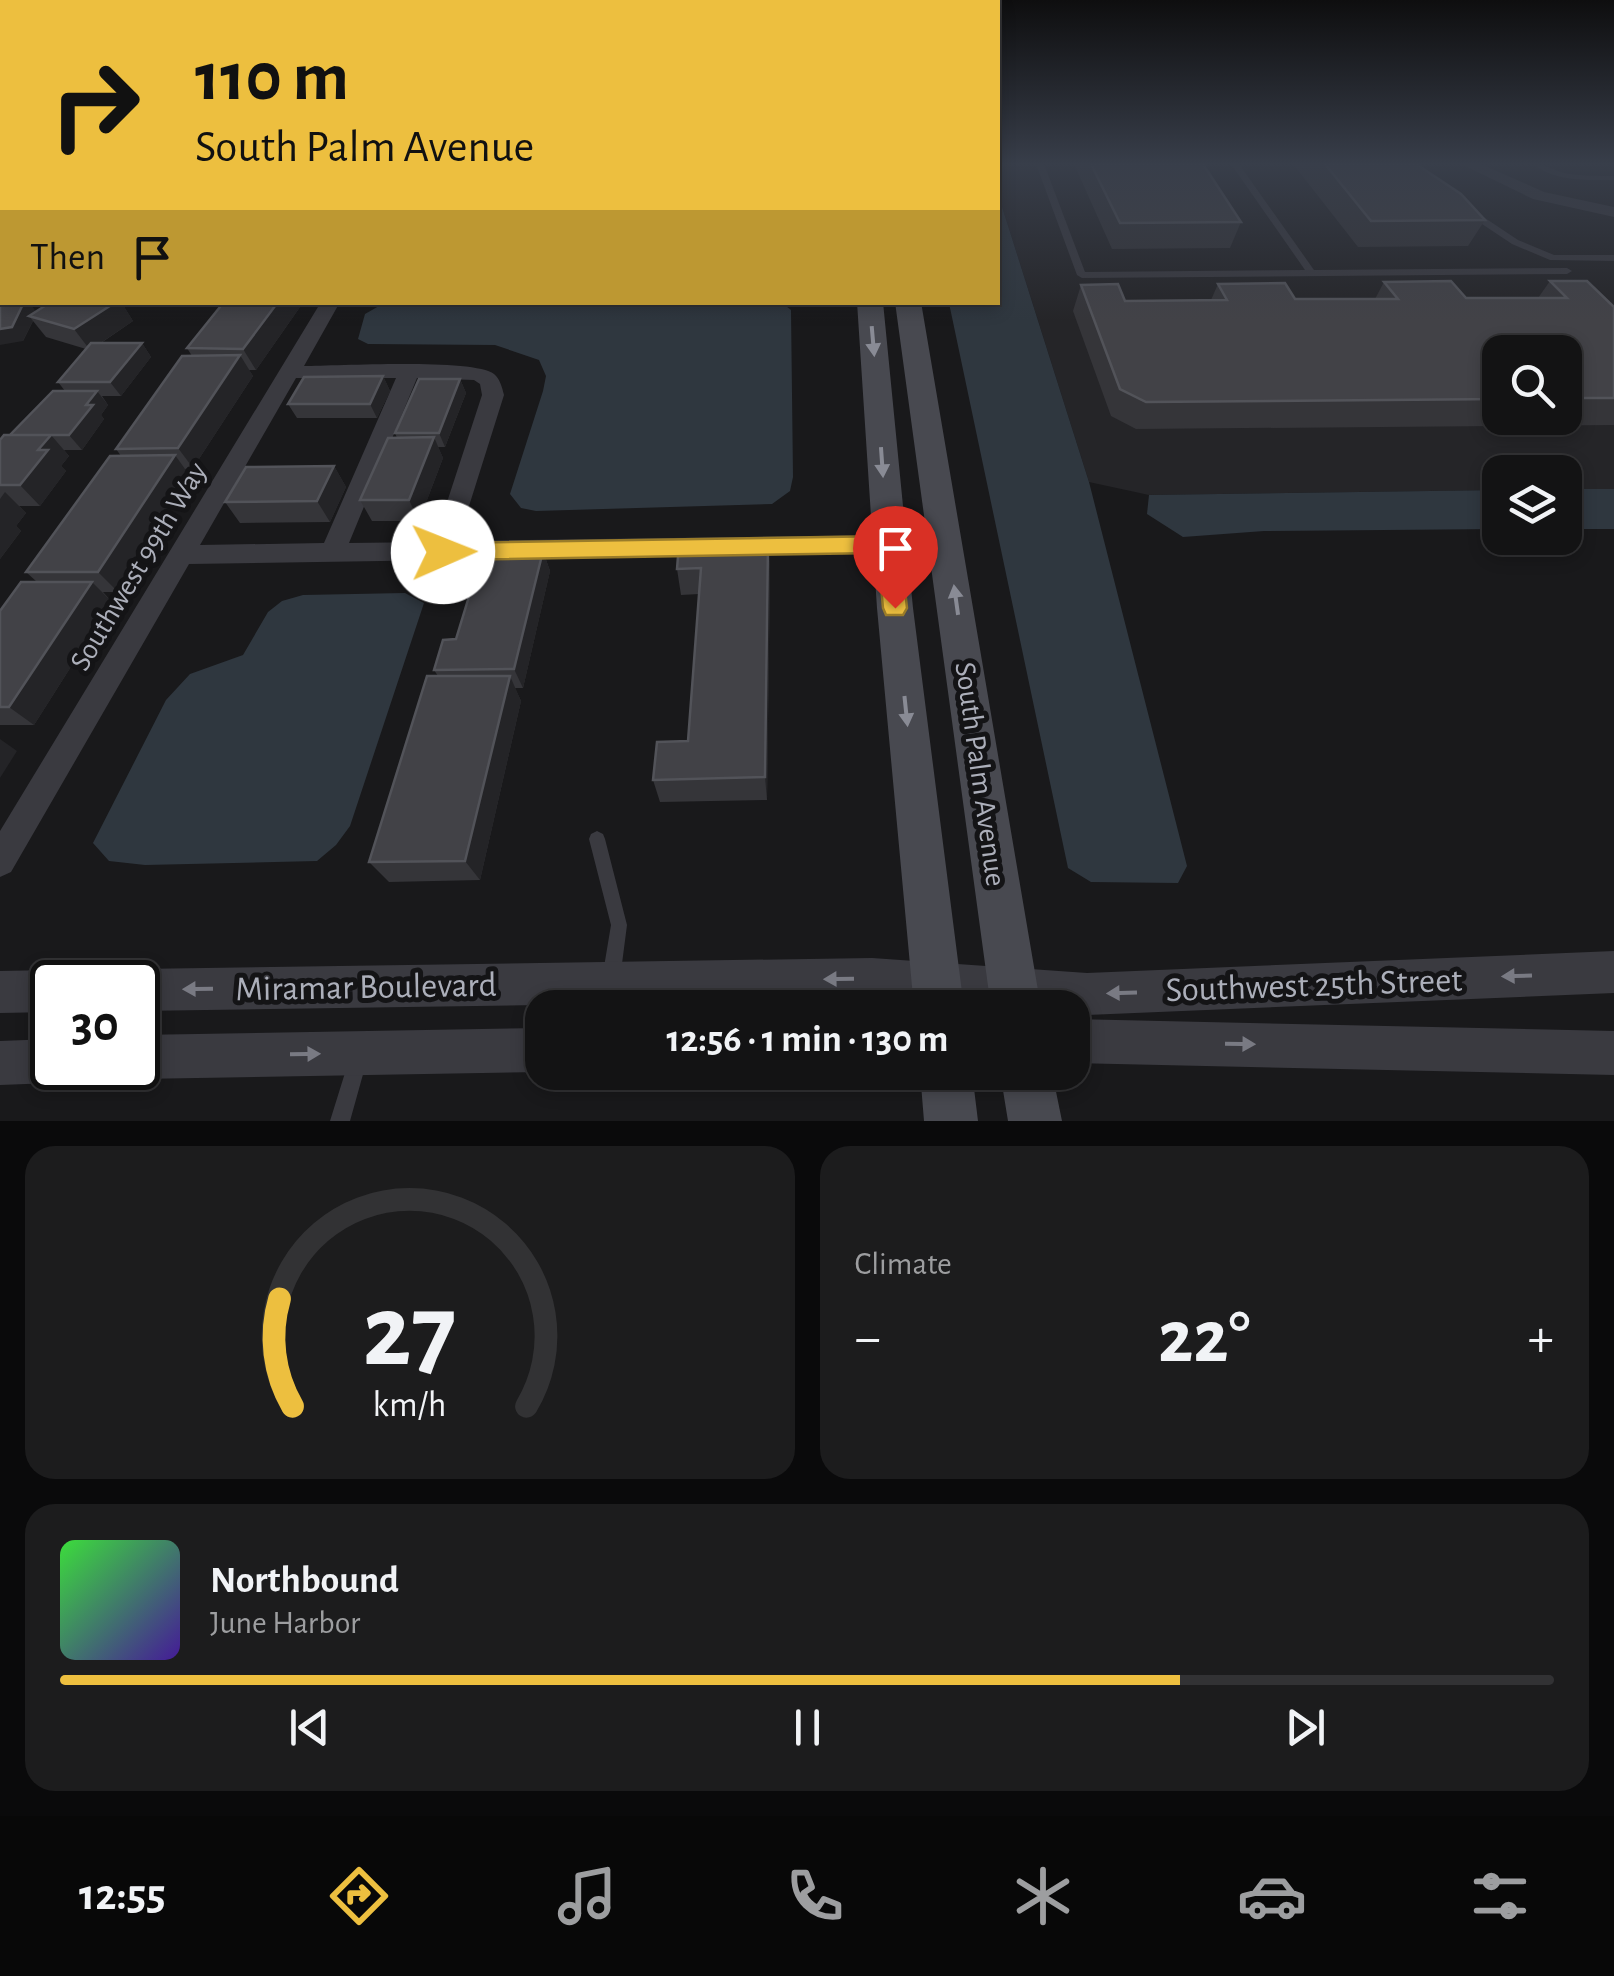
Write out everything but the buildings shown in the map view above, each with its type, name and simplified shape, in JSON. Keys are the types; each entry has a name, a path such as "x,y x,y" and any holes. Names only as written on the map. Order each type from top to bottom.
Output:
{"main road":[{"path":"870,305 889,544 937,990"},
{"name":"South Palm Avenue","path":"908,305 1014,990"},
{"path":"948,1090 951,1121"},
{"path":"1029,1090 1034,1121"}],"street":[{"name":"Southwest 99th Way","path":"0,861 329,305"},
{"path":"289,372 462,372 485,376 492,382 493,395 443,552"},
{"path":"332,553 409,372"},
{"path":"184,556 889,544"},
{"name":"Southwest 25th Street","path":"1090,994 1614,972"},
{"name":"Miramar Boulevard","path":"160,990 872,979 915,990"},
{"path":"0,992 30,991"},
{"name":"Southwest 25th Street","path":"1090,1042 1614,1053"},
{"path":"160,1057 525,1050"},
{"path":"0,1064 30,1062"}],"lane":[{"path":"1060,216 1082,274 1567,272"},
{"path":"1271,216 1311,273"},
{"path":"1475,216 1515,242 1554,258 1614,258"},
{"path":"1554,258 1579,283"},
{"path":"597,838 619,925 610,981"},
{"path":"340,1121 360,1052"}],"shaded area":[{"path":"1000,216 1005,216 1089,482 1187,866 1178,883 1091,882 1068,868 949,305 1000,305"},
{"path":"1005,216 1614,216 1614,489 1582,489 1582,455 1482,455 1482,490 1149,495 1089,482"},
{"path":"785,305 791,310 790,491 772,504 536,511 521,508 510,494 543,391 546,376 539,360 495,345 368,344 358,339 365,314 379,306"},
{"path":"1582,489 1614,489 1614,529 1582,529"},
{"path":"1482,490 1482,529 1264,531 1183,537 1147,514 1149,495"},
{"path":"405,593 424,603 350,826 317,861 145,865 109,861 93,843 166,700 190,674 243,655 268,612 282,601 303,595"}],"route":[{"path":"443,552 889,544 895,608"}]}
